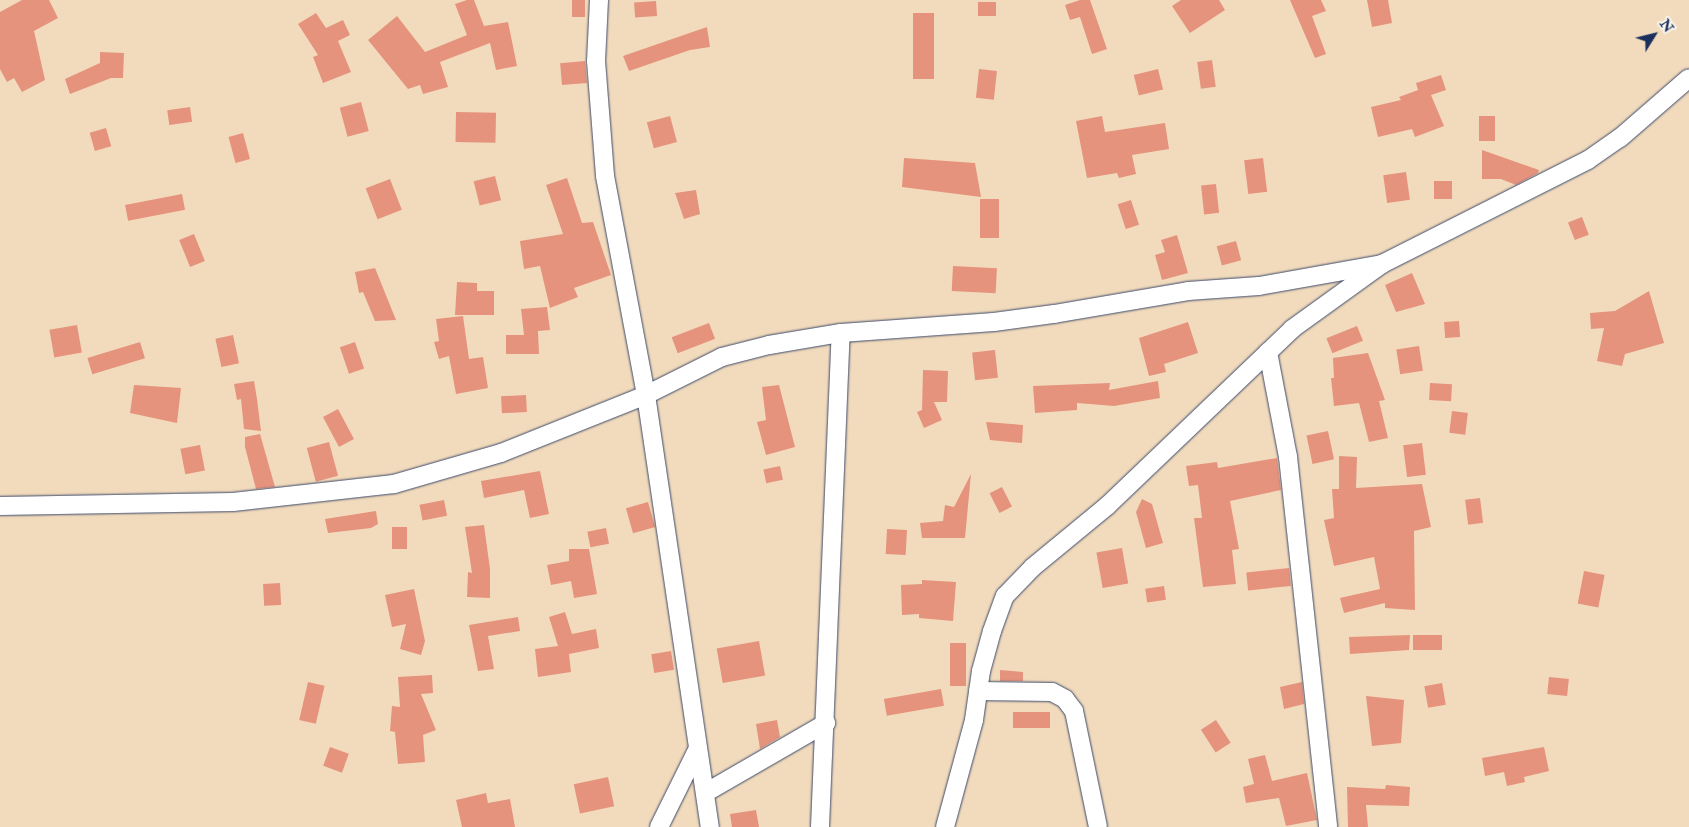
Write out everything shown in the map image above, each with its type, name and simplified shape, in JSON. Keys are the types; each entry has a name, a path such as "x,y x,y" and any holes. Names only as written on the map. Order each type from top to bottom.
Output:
{"street":[{"path":"599,0 596,61 605,176 646,395 697,750 710,827"},
{"path":"945,827 974,720 978,691 992,631 1005,596 1033,567 1107,506 1292,329 1382,264 1588,160 1620,138 1689,78"},
{"path":"0,506 232,502 394,484 501,453 646,395 722,357 841,332 994,322 1188,291 1259,286 1382,264"},
{"path":"820,827 826,724 841,332"},
{"path":"1268,352 1288,457 1328,827"},
{"path":"978,691 1052,692 1065,699 1074,711 1098,827"},
{"path":"704,793 826,724"},
{"path":"660,827 697,750"}],"building":[{"path":"22,0 49,0 58,18 34,31 45,80 22,92 14,78 7,82 0,69 0,12"},
{"path":"474,0 484,26 508,22 517,66 496,70 490,43 440,62 448,87 423,94 420,85 408,89 368,40 397,16 425,52 467,35 455,4"},
{"path":"572,0 585,0 585,17 572,17"},
{"path":"1080,0 1090,0 1107,49 1092,54 1080,17 1070,20 1065,5"},
{"path":"1181,0 1219,0 1225,10 1190,33 1172,6"},
{"path":"1290,0 1321,0 1326,11 1312,16 1326,54 1315,58"},
{"path":"1367,0 1388,0 1392,23 1372,27"},
{"path":"656,1 657,16 635,17 634,3"},
{"path":"978,2 996,2 996,16 978,16"},
{"path":"316,13 326,28 343,20 350,35 338,41 351,72 323,83 313,57 318,55 298,24"},
{"path":"913,13 934,13 934,79 913,79"},
{"path":"707,27 710,47 690,50 629,71 623,56"},
{"path":"100,52 124,53 123,78 111,78 70,94 65,79 100,63"},
{"path":"1212,60 1216,87 1201,89 1197,62"},
{"path":"585,61 587,83 562,85 560,63"},
{"path":"979,69 997,71 994,100 976,98"},
{"path":"1158,69 1163,89 1139,95 1134,75"},
{"path":"1441,75 1446,90 1431,95 1444,126 1415,137 1412,129 1378,137 1371,107 1401,100 1399,97 1418,90 1416,83"},
{"path":"361,102 369,131 348,137 340,108"},
{"path":"190,107 192,122 169,125 167,110"},
{"path":"456,112 496,113 495,143 455,142"},
{"path":"670,116 677,142 654,148 647,122"},
{"path":"1102,116 1105,132 1165,123 1169,149 1132,155 1136,174 1119,178 1117,173 1087,178 1076,121"},
{"path":"1479,116 1495,116 1495,141 1479,141"},
{"path":"106,128 111,146 95,151 90,133"},
{"path":"243,133 250,159 235,163 229,137"},
{"path":"1482,150 1539,170 1538,173 1516,185 1501,179 1482,179"},
{"path":"904,158 975,163 981,197 902,187"},
{"path":"1263,158 1267,192 1248,194 1244,160"},
{"path":"1406,172 1410,200 1387,203 1383,175"},
{"path":"495,176 501,200 480,206 474,181"},
{"path":"567,178 582,223 593,222 611,275 574,288 578,297 550,308 540,266 524,269 520,241 563,234 546,185"},
{"path":"390,179 402,210 378,219 366,188"},
{"path":"1434,181 1452,181 1452,199 1434,199"},
{"path":"1216,184 1219,213 1204,214 1201,186"},
{"path":"696,190 700,214 684,219 675,193"},
{"path":"182,194 185,210 128,221 125,205"},
{"path":"980,199 999,199 999,238 980,238"},
{"path":"1131,200 1139,225 1126,229 1118,204"},
{"path":"1582,217 1589,235 1575,240 1568,222"},
{"path":"194,234 205,261 190,267 179,240"},
{"path":"1177,235 1188,273 1162,280 1155,255 1165,252 1161,240"},
{"path":"1236,241 1241,260 1222,265 1217,246"},
{"path":"953,266 997,268 996,293 952,291"},
{"path":"375,268 396,320 375,321 363,292 359,293 355,272"},
{"path":"1412,273 1425,304 1396,312 1385,285"},
{"path":"457,282 477,283 477,291 494,291 494,315 455,315"},
{"path":"1649,291 1664,343 1625,354 1622,366 1597,361 1604,328 1591,329 1590,313 1615,311"},
{"path":"547,307 550,330 538,331 539,354 506,354 506,335 524,335 521,309"},
{"path":"463,316 469,359 483,357 488,388 456,394 449,356 439,359 434,342 439,341 436,319"},
{"path":"1459,321 1460,337 1445,338 1444,322"},
{"path":"1188,322 1198,353 1164,364 1166,372 1149,376 1139,338"},
{"path":"709,323 715,339 678,353 672,337"},
{"path":"77,325 82,353 54,357 49,330"},
{"path":"1357,326 1363,341 1332,353 1326,338"},
{"path":"233,335 239,363 221,367 215,339"},
{"path":"140,342 145,358 92,374 87,358"},
{"path":"355,342 364,368 349,374 340,347"},
{"path":"1419,346 1423,371 1400,374 1396,350"},
{"path":"995,350 998,378 975,380 972,352"},
{"path":"1368,353 1385,400 1379,401 1388,438 1369,442 1359,403 1334,406 1331,378 1334,378 1333,358"},
{"path":"923,370 948,371 947,402 934,402 942,420 924,428 917,412 922,410"},
{"path":"254,381 261,431 244,429 241,399 237,400 234,384"},
{"path":"1158,381 1160,398 1114,406 1077,403 1077,410 1035,413 1033,386 1110,383 1109,390"},
{"path":"1430,383 1452,384 1451,401 1429,400"},
{"path":"134,385 181,388 177,423 130,413"},
{"path":"779,385 795,447 766,455 757,422 766,420 762,387"},
{"path":"526,395 527,412 502,413 501,396"},
{"path":"338,409 354,439 339,447 323,417"},
{"path":"1452,411 1468,413 1465,435 1449,433"},
{"path":"986,422 1023,425 1022,443 990,440"},
{"path":"1328,431 1334,459 1313,464 1306,436"},
{"path":"260,434 275,487 256,489 245,447 245,437"},
{"path":"329,442 338,476 316,482 307,448"},
{"path":"1422,443 1426,475 1407,477 1403,445"},
{"path":"200,445 205,471 185,474 180,449"},
{"path":"1339,456 1357,457 1356,488 1422,484 1431,527 1414,531 1415,610 1385,608 1385,603 1344,613 1340,598 1380,589 1374,557 1334,566 1324,520 1334,518 1332,489 1339,489"},
{"path":"1277,458 1281,490 1230,501 1239,549 1232,550 1236,584 1203,587 1194,518 1202,518 1198,485 1189,486 1186,466 1217,462 1218,468"},
{"path":"780,466 783,480 766,483 763,470"},
{"path":"540,471 549,514 530,518 524,490 484,498 481,481"},
{"path":"971,474 965,538 922,538 920,523 943,521 945,505 954,507"},
{"path":"1002,487 1012,507 1000,513 990,493"},
{"path":"1480,498 1483,523 1468,525 1465,500"},
{"path":"1142,499 1152,504 1163,543 1146,548 1136,512"},
{"path":"444,500 447,516 423,520 419,505"},
{"path":"648,502 655,527 633,533 626,508"},
{"path":"376,511 378,524 371,528 328,533 325,519"},
{"path":"484,525 490,569 490,598 467,597 468,572 472,573 465,527"},
{"path":"392,527 407,527 407,549 392,549"},
{"path":"606,528 609,544 590,547 587,532"},
{"path":"887,529 907,530 906,555 886,554"},
{"path":"1122,548 1128,583 1103,588 1096,553"},
{"path":"569,549 589,549 597,594 574,598 571,581 551,585 547,565 569,561"},
{"path":"1289,568 1291,586 1248,590 1246,572"},
{"path":"1584,571 1605,575 1598,607 1578,603"},
{"path":"922,580 956,582 953,621 919,618 919,614 902,615 901,585 922,584"},
{"path":"280,583 281,605 264,606 263,584"},
{"path":"1164,586 1166,600 1147,603 1145,589"},
{"path":"414,589 425,641 421,655 400,649 406,624 392,627 385,595"},
{"path":"565,612 572,634 596,629 599,648 569,654 571,672 538,677 535,649 558,646 549,617"},
{"path":"518,617 520,631 488,636 494,669 478,671 469,625"},
{"path":"1410,635 1409,650 1350,654 1349,637"},
{"path":"1413,635 1442,635 1442,650 1413,650"},
{"path":"759,641 765,675 723,683 717,648"},
{"path":"950,643 966,643 966,686 950,686"},
{"path":"671,651 674,670 654,673 651,654"},
{"path":"1000,670 1023,672 1023,681 1000,681"},
{"path":"432,675 433,693 421,694 436,730 423,735 425,762 398,764 395,732 390,731 392,706 400,707 398,677"},
{"path":"1549,677 1569,679 1567,696 1547,694"},
{"path":"308,682 325,686 316,724 299,720"},
{"path":"1302,682 1304,704 1284,709 1280,687"},
{"path":"1442,683 1446,705 1428,708 1424,686"},
{"path":"941,689 944,706 887,716 884,699"},
{"path":"1366,696 1404,700 1401,743 1372,746"},
{"path":"1013,712 1050,712 1050,728 1013,728"},
{"path":"777,720 780,737 760,749 756,724"},
{"path":"1216,720 1231,743 1216,752 1201,730"},
{"path":"330,747 349,754 342,773 323,766"},
{"path":"1544,747 1549,771 1524,777 1525,782 1507,786 1504,772 1485,776 1482,758"},
{"path":"1265,755 1272,781 1307,773 1317,820 1286,826 1279,798 1246,803 1243,787 1254,784 1248,759"},
{"path":"608,777 614,806 580,814 574,784"},
{"path":"1386,785 1410,787 1409,806 1366,805 1368,827 1348,827 1347,787 1385,789"},
{"path":"486,793 488,803 510,799 515,827 462,827 456,800"},
{"path":"756,810 759,827 732,827 730,814"}]}
